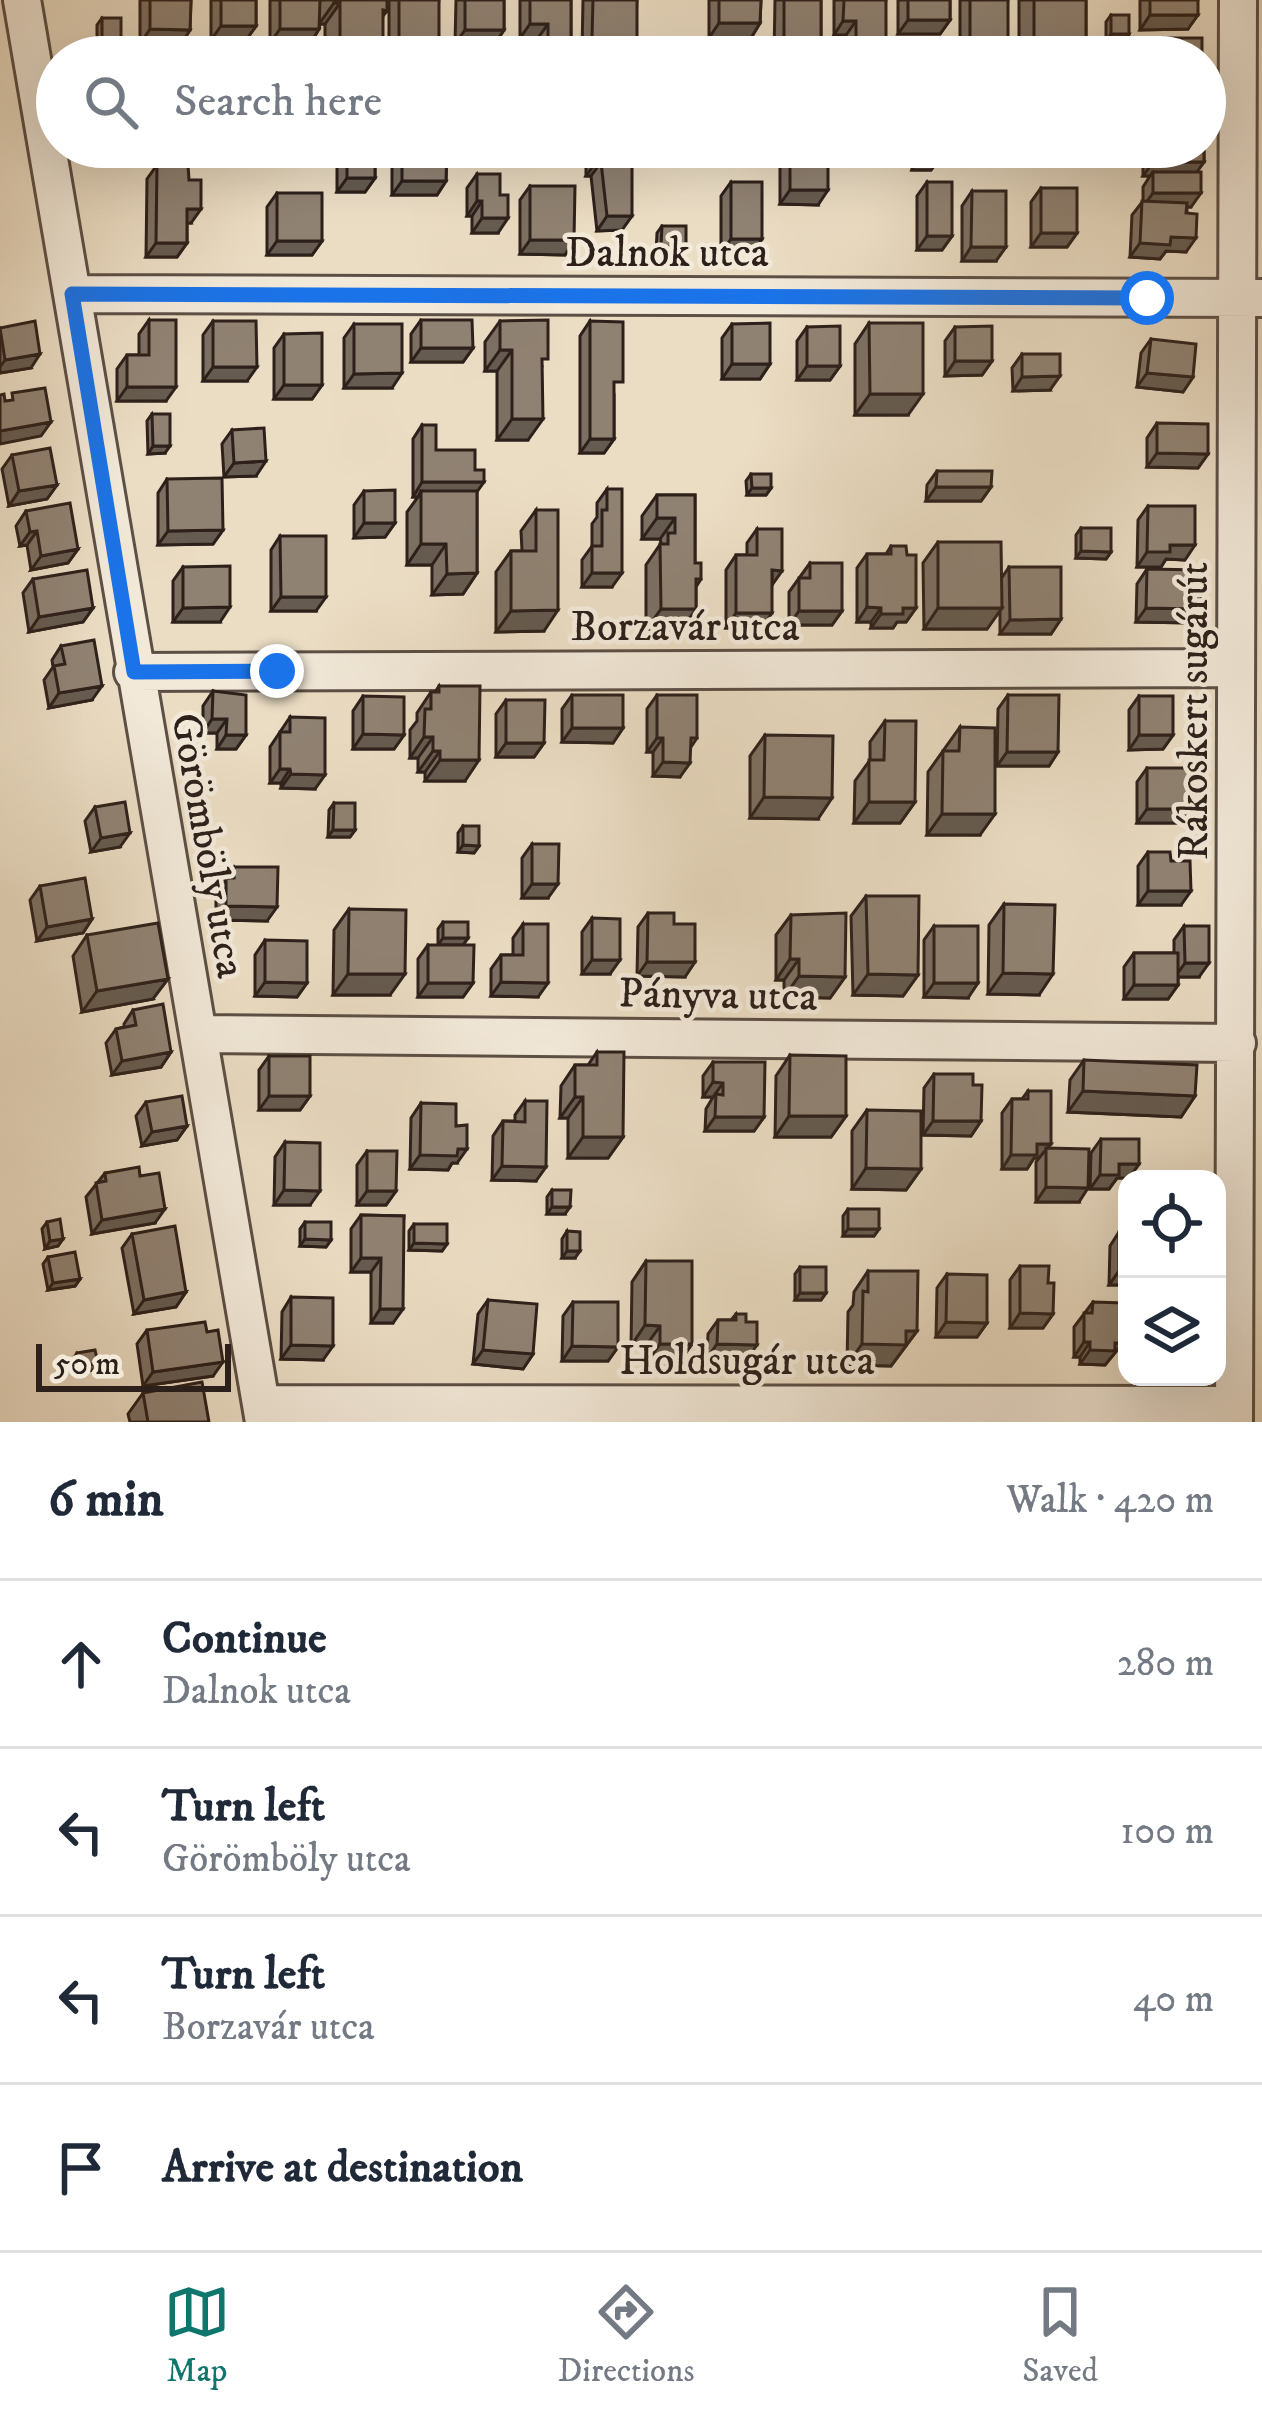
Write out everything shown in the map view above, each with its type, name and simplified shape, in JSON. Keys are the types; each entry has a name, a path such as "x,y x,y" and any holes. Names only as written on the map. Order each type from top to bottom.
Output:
{"street":[{"name":"Görömböly utca","path":"22,0 36,82"},
{"name":"Rákoskert sugárút","path":"1234,1413 1236,668 1251,298 1238,0"},
{"name":"Görömböly utca","path":"51,168 263,1413"},
{"name":"Dalnok utca","path":"72,294 1251,298"},
{"name":"Borzavár utca","path":"134,672 1236,668"},
{"name":"Pányva utca","path":"198,1034 1237,1043"},
{"name":"Holdsugár utca","path":"263,1413 1234,1413"}],"building":[{"path":"150,0 191,0 190,30 150,29"},
{"path":"221,0 256,0 256,26 221,26"},
{"path":"280,0 320,0 319,29 280,29"},
{"path":"387,0 383,36 340,36 340,3 334,3"},
{"path":"399,0 439,0 439,36 399,36"},
{"path":"465,0 504,0 504,30 465,30"},
{"path":"530,0 571,0 571,36 548,36 548,24 530,24"},
{"path":"593,0 637,0 637,36 592,36"},
{"path":"719,0 761,0 760,23 719,23"},
{"path":"784,0 821,0 821,36 784,36"},
{"path":"844,0 886,0 886,36 856,36 856,21 843,21"},
{"path":"908,0 950,0 950,20 908,20"},
{"path":"970,0 1008,0 1008,36 970,36"},
{"path":"1034,0 1086,0 1086,36 1034,36"},
{"path":"1150,0 1198,0 1198,15 1150,15"},
{"path":"1111,15 1129,15 1129,34 1111,34"},
{"path":"102,18 121,18 121,36 102,36"},
{"path":"157,168 188,168 189,180 201,180 201,209 187,209 187,243 156,243"},
{"path":"347,168 375,168 375,178 347,178"},
{"path":"402,168 446,168 446,181 402,181"},
{"path":"602,168 632,168 632,216 607,216"},
{"path":"790,168 828,168 828,190 790,190"},
{"path":"1153,172 1201,172 1201,193 1153,193"},
{"path":"477,174 500,174 500,195 508,195 508,218 482,218"},
{"path":"731,182 762,182 762,239 731,239"},
{"path":"927,182 952,182 952,236 927,236"},
{"path":"530,186 575,186 574,240 530,240"},
{"path":"1041,188 1077,188 1077,233 1041,233"},
{"path":"972,191 1006,191 1006,247 971,247"},
{"path":"277,193 322,193 322,241 277,241"},
{"path":"1142,201 1187,203 1186,213 1197,214 1196,238 1171,237 1170,245 1140,243"},
{"path":"662,226 686,226 686,247 661,246"},
{"path":"149,320 176,320 176,387 127,387 127,355 149,355"},
{"path":"421,320 472,320 473,348 421,348"},
{"path":"548,320 548,359 542,359 543,419 512,419 512,350 500,350 500,321"},
{"path":"35,321 40,354 5,360 0,328"},
{"path":"213,321 256,321 257,367 213,367"},
{"path":"590,321 623,322 623,382 614,382 614,439 590,439"},
{"path":"770,323 770,364 732,364 732,324"},
{"path":"869,323 923,323 923,394 870,394"},
{"path":"354,324 402,324 402,373 354,374"},
{"path":"840,326 840,366 807,366 807,327"},
{"path":"992,326 992,361 955,361 955,327"},
{"path":"322,333 322,385 284,385 284,334"},
{"path":"1151,339 1196,344 1193,377 1147,373"},
{"path":"1022,354 1060,354 1060,376 1022,377"},
{"path":"45,388 51,422 0,431 0,395 4,394 5,401 13,400 12,393"},
{"path":"152,414 170,414 170,446 153,446"},
{"path":"1157,423 1208,424 1208,454 1157,453"},
{"path":"422,425 436,425 436,450 475,450 475,470 484,470 484,482 422,482"},
{"path":"264,428 266,461 234,463 232,430"},
{"path":"50,448 57,485 19,491 12,455"},
{"path":"937,471 992,471 991,487 936,487"},
{"path":"751,474 771,474 771,488 752,488"},
{"path":"222,478 223,530 168,531 167,479"},
{"path":"607,489 622,489 622,573 592,573 592,546 602,546"},
{"path":"395,490 395,523 364,523 364,491"},
{"path":"421,491 477,491 477,573 447,574 446,544 421,544"},
{"path":"657,495 695,495 695,563 701,563 696,609 661,609 660,544 668,544 668,533 675,533 675,518 657,518"},
{"path":"70,503 78,549 41,556 37,531 30,532 26,511"},
{"path":"1148,506 1195,506 1195,545 1170,545 1170,552 1147,552"},
{"path":"536,510 558,510 558,610 511,611 511,551 536,551"},
{"path":"1081,528 1111,528 1111,552 1081,551"},
{"path":"757,529 782,529 782,571 772,570 772,613 736,613 736,555 757,555"},
{"path":"280,536 326,536 326,597 281,597"},
{"path":"938,542 1001,542 1002,608 938,608"},
{"path":"891,546 906,546 907,555 916,555 916,608 903,608 903,614 881,614 881,608 867,607 867,554 891,554"},
{"path":"810,563 842,563 842,611 799,611 799,578 810,578"},
{"path":"230,566 230,607 183,608 183,567"},
{"path":"1009,567 1061,567 1061,619 1010,620"},
{"path":"1147,569 1202,570 1202,609 1146,608"},
{"path":"87,570 93,608 39,617 33,579"},
{"path":"94,640 102,686 59,693 54,666 65,664 61,646"},
{"path":"439,686 480,686 479,760 440,760 440,751 433,751 433,737 424,737 425,709 431,709 431,692 439,692"},
{"path":"213,691 246,695 246,735 226,735 227,719 212,719"},
{"path":"572,695 623,695 623,728 572,728"},
{"path":"657,695 697,695 697,738 691,738 690,763 663,762 663,738 657,738"},
{"path":"1008,695 1059,695 1058,752 1007,752"},
{"path":"363,696 404,697 404,735 363,734"},
{"path":"1139,696 1173,696 1173,735 1139,735"},
{"path":"506,700 545,700 544,743 506,743"},
{"path":"290,717 325,718 325,775 280,769 280,732 290,732"},
{"path":"885,721 916,721 915,802 869,802 869,760 884,760"},
{"path":"960,727 995,728 995,814 942,814 943,751 959,751"},
{"path":"765,735 833,736 832,798 764,797"},
{"path":"1147,768 1189,768 1189,809 1147,809"},
{"path":"125,802 130,833 101,838 95,807"},
{"path":"334,803 355,803 355,830 333,830"},
{"path":"463,826 479,826 479,846 463,845"},
{"path":"532,844 559,844 558,884 532,884"},
{"path":"1148,852 1170,852 1171,861 1190,861 1191,891 1148,891"},
{"path":"234,867 278,867 277,907 226,906 226,878 234,878"},
{"path":"85,878 92,919 47,927 40,886"},
{"path":"866,896 919,896 918,975 868,974"},
{"path":"1004,904 1055,905 1053,974 1003,973"},
{"path":"349,909 406,910 405,974 348,974"},
{"path":"648,913 674,913 674,924 695,924 695,962 647,962"},
{"path":"846,913 845,977 799,976 799,959 790,959 791,915"},
{"path":"592,918 620,919 620,960 592,960"},
{"path":"443,922 468,922 468,938 443,938"},
{"path":"158,923 168,979 97,991 87,935"},
{"path":"523,924 548,924 548,983 501,982 501,955 523,955"},
{"path":"934,926 978,926 978,983 934,983"},
{"path":"1184,926 1209,926 1209,963 1185,963"},
{"path":"265,940 307,941 307,983 265,982"},
{"path":"428,945 474,945 473,983 428,983"},
{"path":"1134,953 1178,953 1178,985 1134,985"},
{"path":"163,1004 171,1052 122,1061 116,1029 136,1025 133,1010"},
{"path":"597,1052 624,1052 623,1137 583,1137 583,1097 575,1097 575,1065 597,1065"},
{"path":"790,1055 846,1056 846,1116 789,1116"},
{"path":"269,1056 310,1056 310,1096 269,1096"},
{"path":"1084,1060 1197,1065 1195,1096 1083,1091"},
{"path":"713,1062 765,1062 764,1117 715,1117 716,1094 723,1095 723,1083 713,1082"},
{"path":"934,1074 973,1074 973,1085 982,1085 981,1121 933,1121"},
{"path":"1028,1091 1051,1091 1051,1144 1037,1144 1037,1155 1011,1155 1012,1099 1028,1099"},
{"path":"182,1096 187,1126 152,1132 146,1102"},
{"path":"525,1101 547,1101 546,1167 502,1166 503,1121 525,1122"},
{"path":"421,1103 456,1104 456,1126 467,1125 467,1149 458,1149 457,1156 420,1155"},
{"path":"867,1110 921,1111 921,1169 866,1168"},
{"path":"1101,1139 1139,1139 1139,1164 1119,1164 1118,1175 1100,1175"},
{"path":"285,1142 320,1143 320,1191 284,1190"},
{"path":"1046,1148 1089,1149 1088,1188 1046,1187"},
{"path":"367,1151 397,1151 396,1191 367,1191"},
{"path":"139,1167 140,1176 159,1173 165,1209 102,1220 96,1183 106,1181 105,1173"},
{"path":"552,1190 571,1190 570,1207 552,1207"},
{"path":"848,1209 879,1209 879,1229 848,1229"},
{"path":"361,1215 404,1216 403,1309 380,1309 381,1258 361,1258"},
{"path":"60,1219 63,1239 50,1241 47,1222"},
{"path":"305,1222 331,1222 331,1240 305,1239"},
{"path":"414,1224 447,1224 447,1244 414,1243"},
{"path":"175,1226 186,1292 144,1300 132,1234"},
{"path":"567,1231 580,1232 580,1251 567,1251"},
{"path":"75,1252 80,1279 53,1283 48,1257"},
{"path":"646,1261 692,1261 692,1344 660,1344 660,1326 645,1325"},
{"path":"1020,1266 1049,1266 1053,1314 1020,1313"},
{"path":"800,1267 826,1267 826,1293 800,1293"},
{"path":"868,1271 918,1271 917,1331 906,1331 906,1345 862,1344"},
{"path":"947,1274 987,1275 987,1323 946,1322"},
{"path":"291,1297 333,1298 333,1346 291,1345"},
{"path":"488,1300 537,1304 533,1354 483,1350"},
{"path":"573,1302 618,1302 618,1347 572,1346"},
{"path":"1093,1302 1118,1303 1115,1351 1090,1350 1090,1342 1084,1342 1084,1313 1092,1313"},
{"path":"736,1314 746,1314 746,1322 757,1322 757,1345 717,1344 718,1320 736,1320"},
{"path":"205,1322 207,1332 218,1330 223,1362 153,1372 147,1330"},
{"path":"95,1350 98,1363 80,1366 77,1353"},
{"path":"202,1382 209,1422 148,1422 143,1393"}],"route":[{"path":"277,671 134,672 72,294 1147,298"}]}
